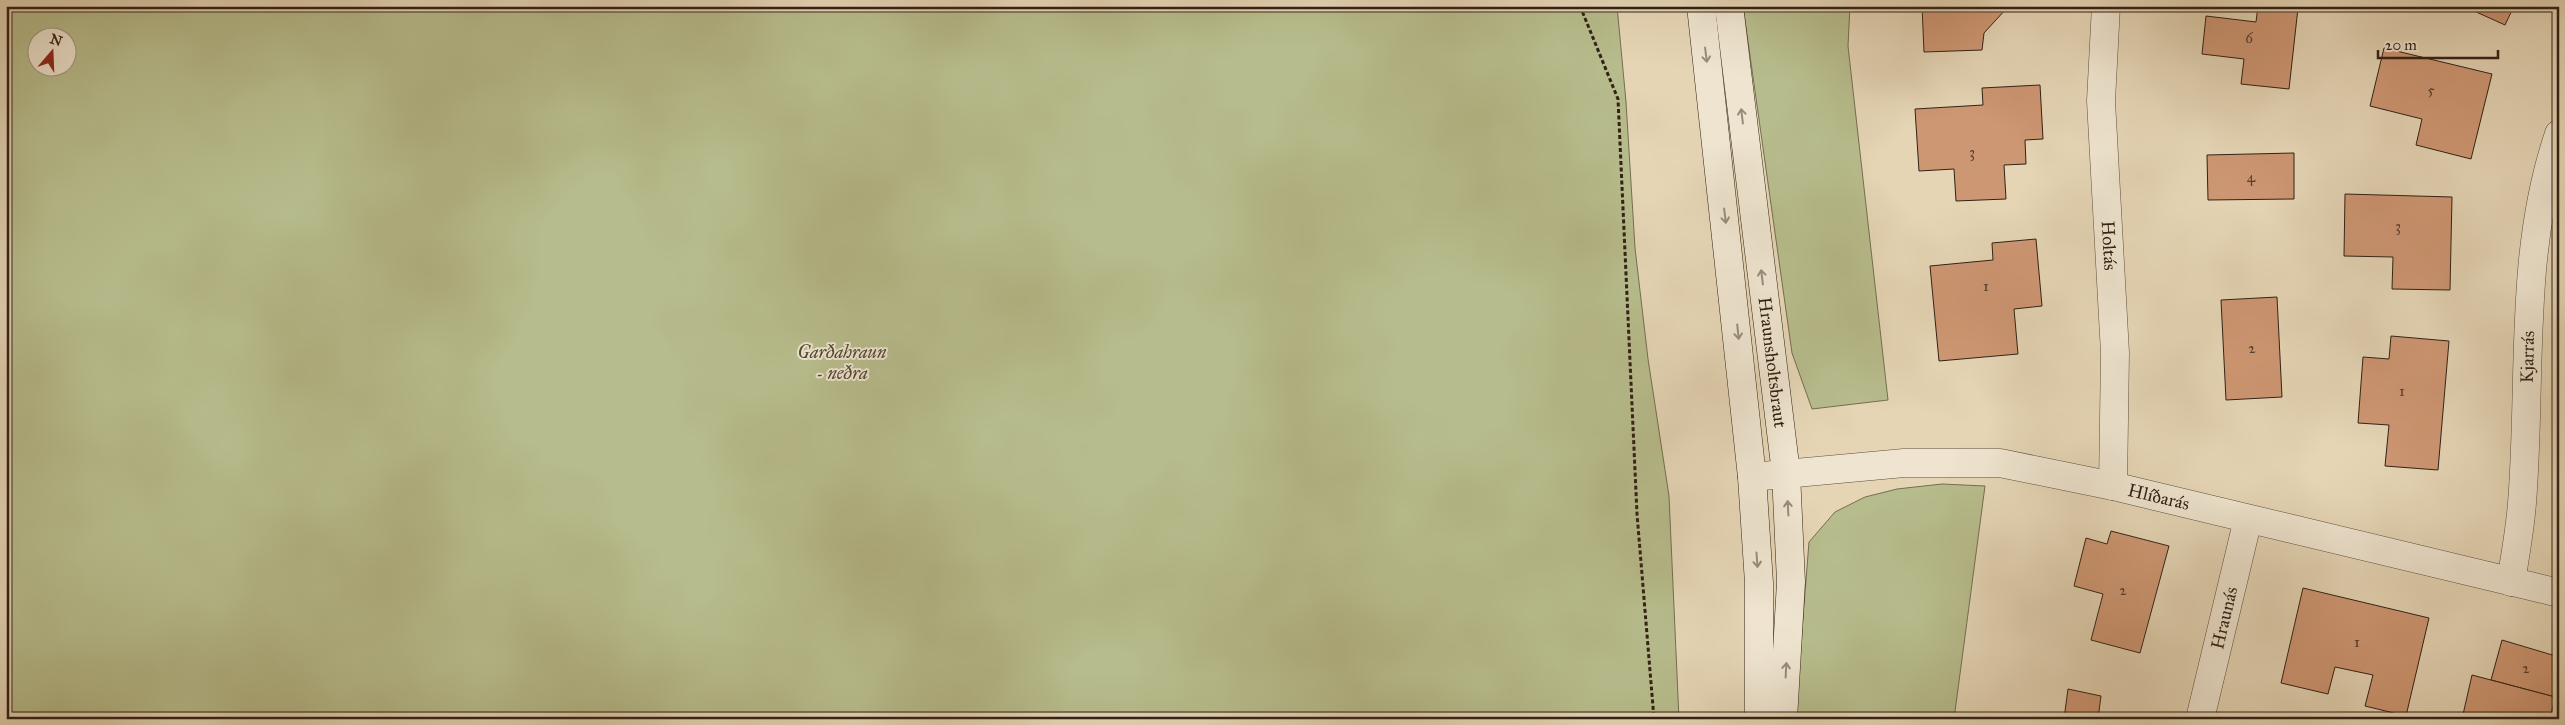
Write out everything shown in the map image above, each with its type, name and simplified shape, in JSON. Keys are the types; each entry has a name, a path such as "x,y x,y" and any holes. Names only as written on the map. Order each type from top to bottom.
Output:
{"street":[{"name":"Hraunsholtsbraut","path":"1701,6 1752,477 1759,583 1759,719"},
{"name":"Hraunsholtsbraut","path":"1729,6 1786,473 1791,582 1783,719"},
{"name":"Holtás","path":"2106,6 2101,101 2115,353 2113,486"},
{"name":"Kjarrás","path":"2511,582 2522,504 2529,292 2542,198 2559,134"},
{"name":"Hlíðarás","path":"1752,477 1904,463 2000,463 2113,486 2559,593"},
{"name":"Hraunás","path":"2200,719 2248,519"}],"path":[{"path":"1580,6 1618,99 1636,514 1654,719"}],"green space":[{"name":"Garðahraun - neðra","path":"6,6 1617,6 1626,102 1635,248 1648,359 1669,496 1679,719 6,719"},
{"path":"1743,6 1850,6 1848,46 1888,400 1812,409 1792,353"},
{"path":"1942,484 1985,486 1954,719 1795,719 1809,542 1835,512 1865,497 1897,489"}],"building":[{"path":"1922,6 2020,6 2006,9 1984,33 1982,50 1924,52"},
{"path":"2258,6 2298,8 2289,89 2241,84 2244,59 2202,54 2206,16 2256,22"},
{"path":"2463,6 2514,6 2505,25"},
{"path":"2384,48 2492,74 2471,159 2416,145 2422,119 2370,106"},
{"path":"2040,85 2043,139 2025,140 2026,164 2004,165 2006,199 1956,201 1954,169 1919,171 1915,109 1983,105 1982,88"},
{"path":"2294,153 2294,199 2208,200 2207,155"},
{"path":"2345,194 2452,197 2450,290 2392,289 2393,257 2344,256"},
{"path":"2036,239 2042,306 2014,309 2018,354 1939,361 1930,266 1993,260 1992,243"},
{"path":"2277,297 2282,397 2226,400 2221,300"},
{"path":"2391,336 2449,341 2438,470 2385,466 2389,425 2358,423 2363,357 2389,359"},
{"path":"2111,531 2169,546 2140,653 2091,640 2103,594 2074,586 2086,538 2107,544"},
{"path":"2303,588 2429,618 2406,716 2365,706 2373,675 2335,667 2328,694 2281,683"},
{"path":"2502,640 2559,657 2559,698 2491,680"},
{"path":"2472,675 2555,697 2550,719 2462,719"},
{"path":"2068,689 2101,696 2098,719 2064,719"}]}
